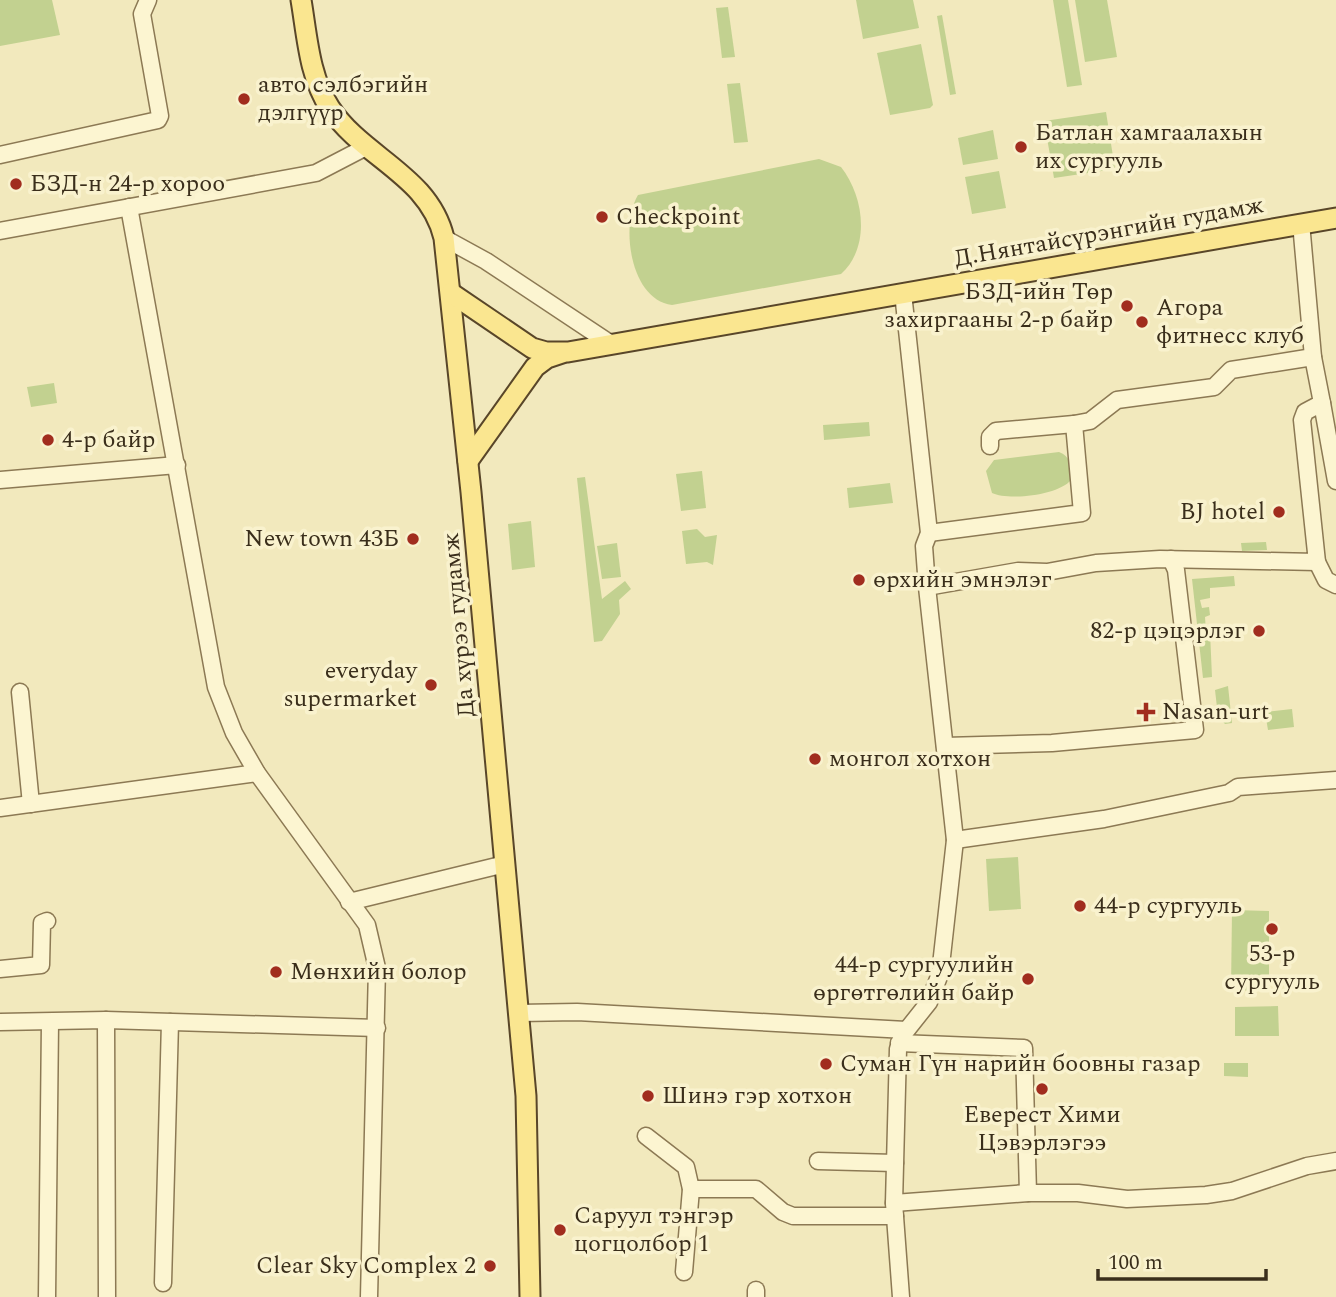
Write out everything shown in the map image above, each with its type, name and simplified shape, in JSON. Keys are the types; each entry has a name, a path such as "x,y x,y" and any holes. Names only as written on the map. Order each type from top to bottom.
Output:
{"main road":[{"name":"Да хүрээ гудамж","path":"301,0 314,70 322,94 332,111 366,147 425,196 436,215 444,238 468,461 519,1013 528,1142 530,1297"},
{"name":"Д.Нянтайсүрэнгийн гудамж","path":"451,293 532,348 546,352 568,352 1336,218"},
{"path":"468,461 535,367 550,357 568,352"}],"street":[{"path":"0,155 158,120 160,116 142,14 148,0"},
{"path":"0,231 316,173 366,147"},
{"path":"129,207 177,465 209,662 234,733 257,773 367,925 374,946 377,1028 369,1297"},
{"path":"1301,223 1313,357 1336,481"},
{"path":"444,238 486,261 611,344"},
{"path":"901,1297 894,1210 902,1036 929,1002 940,974 955,840 927,587 924,546 929,533 903,293"},
{"path":"990,446 990,437 996,431 1090,421 1117,400 1214,387 1231,370 1313,357"},
{"path":"1322,403 1305,412 1301,420 1317,562 1326,580 1336,585"},
{"path":"929,533 1083,513 1074,424"},
{"path":"0,480 177,465"},
{"path":"927,587 1018,571 1047,572 1096,563 1171,559 1317,562"},
{"path":"945,747 1052,743 1195,730 1175,570 1171,559"},
{"path":"20,692 31,804"},
{"path":"0,808 257,773"},
{"path":"955,840 1104,819 1230,793 1238,787 1336,780"},
{"path":"349,902 505,864"},
{"path":"0,969 41,965 42,923 47,921"},
{"path":"519,1013 577,1012 902,1036 1024,1048 1028,1193"},
{"path":"0,1022 106,1020 377,1028"},
{"path":"106,1020 107,1297"},
{"path":"47,1297 50,1022"},
{"path":"163,1283 170,1022"},
{"path":"646,1136 686,1167 691,1189 684,1272"},
{"path":"818,1161 895,1163"},
{"path":"691,1189 756,1189 783,1212 793,1216 894,1210 1028,1193 1078,1193 1127,1199 1206,1195 1232,1191 1307,1166 1336,1161"}],"green space":[{"path":"0,0 52,0 60,35 0,46"},
{"path":"856,0 913,0 919,28 863,39"},
{"path":"1053,0 1068,0 1082,85 1067,87"},
{"path":"1075,0 1107,0 1117,57 1085,62"},
{"path":"728,7 735,57 722,58 716,8"},
{"path":"942,15 956,94 950,95 937,16"},
{"path":"921,44 933,105 930,108 890,115 877,53"},
{"path":"740,83 748,142 734,143 727,84"},
{"path":"1106,112 1115,169 1054,178 1044,121"},
{"path":"993,130 998,159 963,165 958,138"},
{"path":"819,159 841,167 855,192 859,206 861,221 857,250 851,263 841,274 672,305 658,300 646,290 632,259 630,242 630,224 638,195"},
{"path":"999,171 1006,208 972,214 965,177"},
{"path":"54,383 57,403 31,407 27,387"},
{"path":"869,422 870,436 824,440 823,425"},
{"path":"1059,452 1069,460 1071,467 1071,480 1065,485 1033,495 1010,496 992,493 986,471 994,460"},
{"path":"702,471 706,508 681,511 676,474"},
{"path":"585,477 602,599 625,581 631,589 619,600 620,614 602,641 594,642 577,478"},
{"path":"890,483 893,503 849,508 847,488"},
{"path":"531,521 535,567 512,570 508,524"},
{"path":"697,529 705,537 717,535 713,565 707,562 686,564 682,531"},
{"path":"1266,542 1267,550 1242,551 1241,543"},
{"path":"617,543 621,577 602,579 597,546"},
{"path":"1234,576 1235,586 1210,588 1210,598 1200,600 1202,608 1209,607 1210,615 1205,617 1206,632 1210,632 1212,677 1203,678 1192,579"},
{"path":"1228,686 1232,723 1225,724 1218,716 1215,690"},
{"path":"1292,709 1294,727 1268,730 1265,712"},
{"path":"1018,857 1021,909 989,911 986,859"},
{"path":"1232,910 1269,911 1269,991 1231,990"},
{"path":"1278,1006 1279,1036 1235,1036 1235,1007"},
{"path":"1224,1063 1248,1063 1248,1077 1224,1076"}],"place":[{"name":"авто сэлбэгийн дэлгүүр","path":"244,99"},
{"name":"Батлан хамгаалахын их сургууль","path":"1021,147"},
{"name":"БЗД-н 24-р хороо","path":"16,184"},
{"name":"Checkpoint","path":"602,217"},
{"name":"БЗД-ийн Төр захиргааны 2-р байр","path":"1127,306"},
{"name":"Агора фитнесс клуб","path":"1142,322"},
{"name":"4-р байр","path":"48,440"},
{"name":"BJ hotel","path":"1279,512"},
{"name":"New town 43Б","path":"413,539"},
{"name":"өрхийн эмнэлэг","path":"859,580"},
{"name":"82-р цэцэрлэг","path":"1259,631"},
{"name":"everyday supermarket","path":"431,685"},
{"name":"Nasan-urt","path":"1146,712"},
{"name":"монгол хотхон","path":"815,759"},
{"name":"44-р сургууль","path":"1080,906"},
{"name":"53-р сургууль","path":"1272,929"},
{"name":"Мөнхийн болор","path":"276,972"},
{"name":"44-р сургуулийн өргөтгөлийн байр","path":"1028,979"},
{"name":"Суман Гүн нарийн боовны газар","path":"826,1064"},
{"name":"Еверест Хими Цэвэрлэгээ","path":"1042,1089"},
{"name":"Шинэ гэр хотхон","path":"648,1096"},
{"name":"Саруул тэнгэр цогцолбор 1","path":"560,1230"},
{"name":"Clear Sky Complex 2","path":"490,1266"}]}
